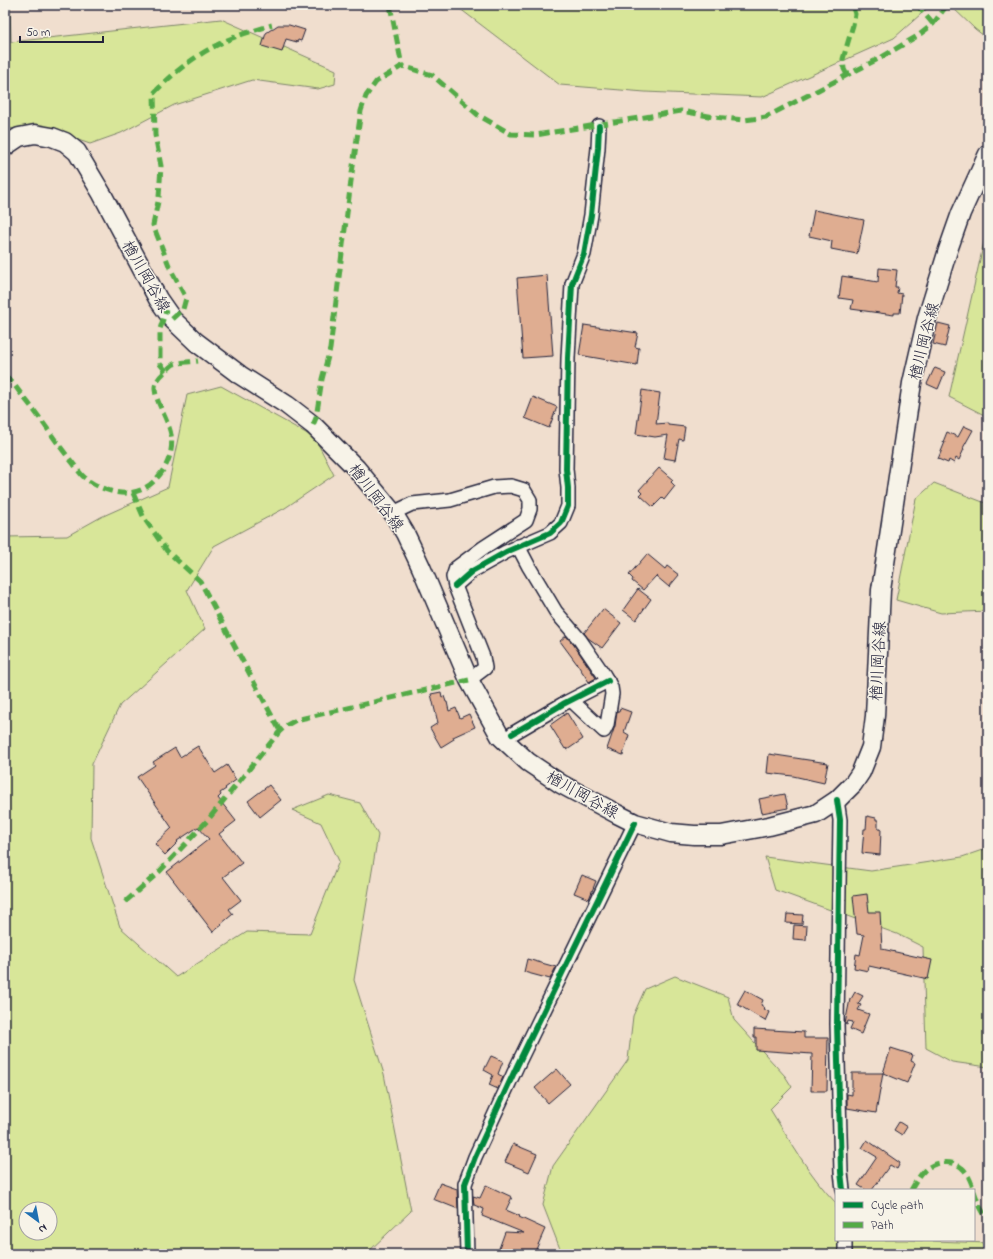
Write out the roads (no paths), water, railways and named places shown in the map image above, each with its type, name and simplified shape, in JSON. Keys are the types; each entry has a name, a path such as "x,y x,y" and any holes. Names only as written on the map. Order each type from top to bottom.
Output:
{"main road":[{"name":"楢川岡谷線","path":"5,147 19,137 35,134 52,137 65,142 77,152 102,194 158,299 172,319 196,342 240,375 287,405 313,425 327,437 356,468 393,513 405,533 469,680 500,736 528,762 561,784 635,823 671,833 721,836 816,814 837,800 853,784 861,772 872,747 875,716 881,590 912,383 927,318 948,250 988,154"}],"street":[{"path":"455,586 472,571 518,546 550,533 561,523 568,506 566,469 568,358 572,284 584,254 591,215 599,126"},
{"path":"393,513 412,504 450,500 494,487 511,486 524,490 530,500 530,509 526,520 483,548 456,568 453,577 455,586 483,658 485,668 469,680"},
{"path":"518,546 556,612 580,640 611,687 612,694 608,725 604,731 572,701"},
{"path":"512,734 608,681"},
{"path":"837,800 840,820 837,1024 841,1172 843,1189"},
{"path":"467,1254 465,1184 475,1157 517,1066 635,823"},
{"path":"845,1241 845,1254"}]}
